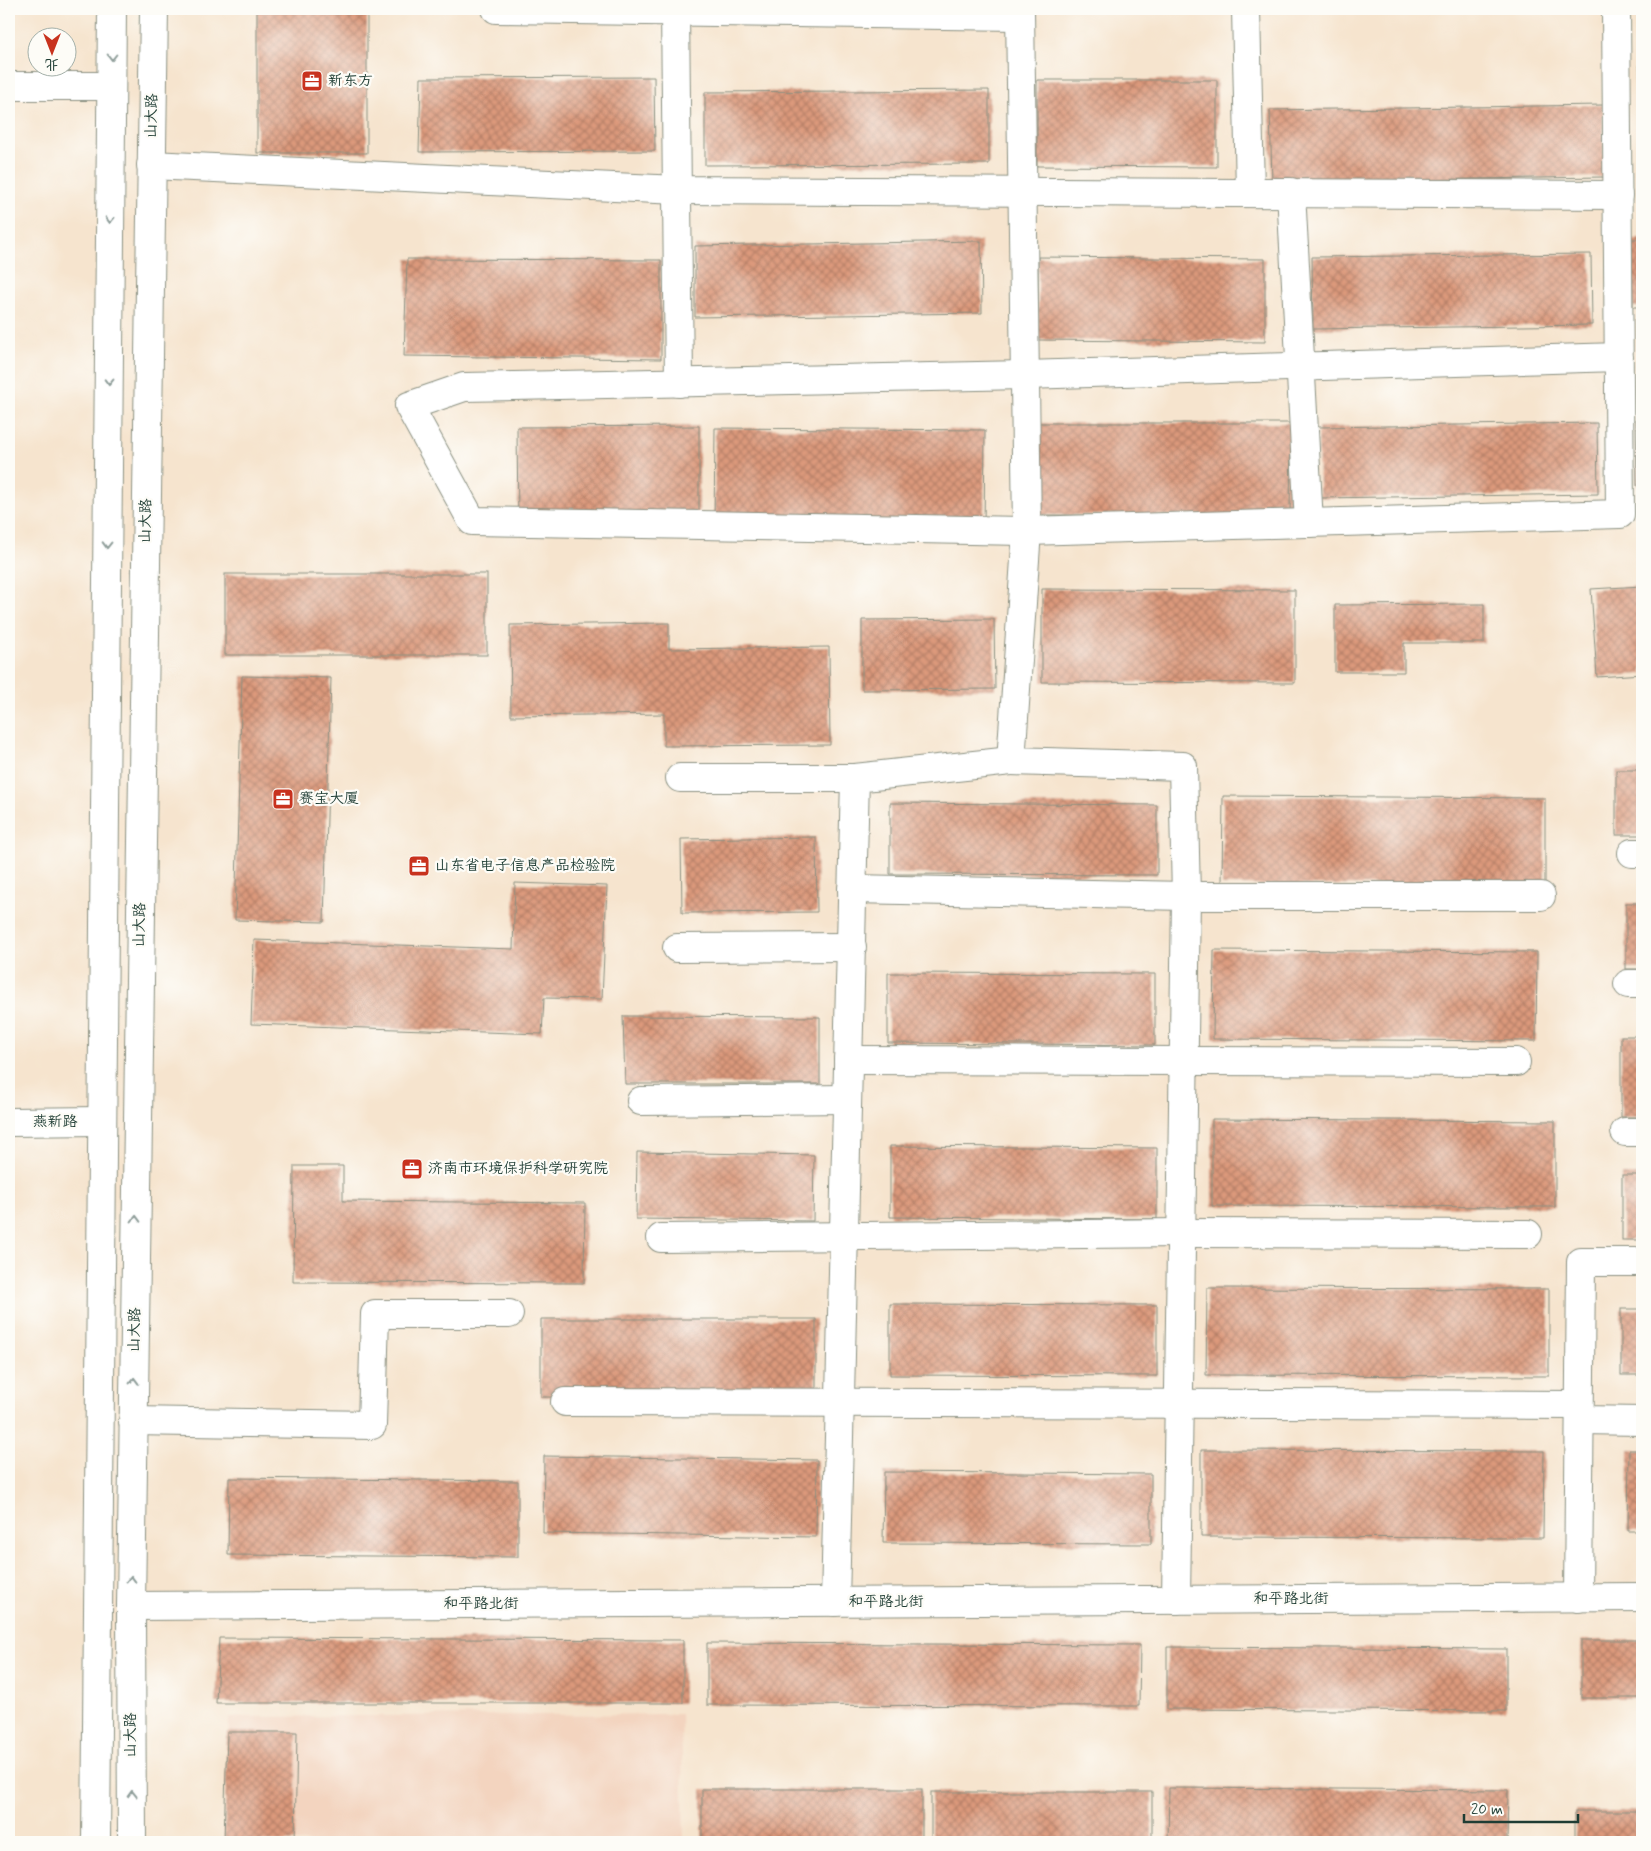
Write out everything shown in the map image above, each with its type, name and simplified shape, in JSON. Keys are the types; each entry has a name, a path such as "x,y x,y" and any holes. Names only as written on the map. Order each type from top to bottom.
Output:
{"street":[{"path":"96,1842 112,9"},
{"name":"山大路","path":"132,1842 131,1606 133,1421 154,9"},
{"path":"496,9 1020,12 1027,531 1011,761"},
{"path":"1246,9 1250,192"},
{"path":"1616,9 1618,195 1620,514 1027,531 472,521 409,406 464,387 1025,375 1619,357"},
{"path":"675,10 679,382"},
{"path":"9,86 112,86"},
{"path":"152,164 678,190 1023,190 1618,195"},
{"path":"1291,192 1309,523"},
{"path":"680,778 855,778 1011,761 1183,766 1186,896 1176,1600"},
{"path":"835,1602 855,778"},
{"path":"852,889 1186,896 1541,896"},
{"path":"677,948 852,947"},
{"path":"848,1060 1516,1062"},
{"path":"642,1101 847,1099"},
{"name":"燕新路","path":"9,1122 101,1121"},
{"path":"661,1238 1180,1233 1528,1234"},
{"path":"1578,1598 1581,1262 1642,1262"},
{"path":"133,1421 372,1425 375,1314 509,1314"},
{"path":"564,1402 1178,1402 1579,1413 1642,1421"},
{"name":"和平路北街","path":"131,1606 1642,1597"}],"shaded area":[{"path":"681,1714 684,1842 224,1842 229,1717"}],"building":[{"name":"新东方","path":"257,9 367,9 367,153 257,153"},
{"path":"1638,9 1642,9 1642,152 1641,152"},
{"path":"654,77 655,151 419,152 421,78"},
{"path":"1037,80 1217,80 1217,167 1037,166"},
{"path":"989,90 989,164 705,165 705,92"},
{"path":"1603,105 1604,177 1272,182 1270,110"},
{"path":"1632,239 1642,239 1642,307 1633,307"},
{"path":"981,241 982,313 695,317 695,246"},
{"path":"1591,254 1592,325 1313,329 1312,257"},
{"path":"1038,257 1265,259 1265,342 1038,340"},
{"path":"407,259 661,260 661,359 404,356"},
{"path":"1636,419 1642,419 1642,486 1637,486"},
{"path":"1037,423 1291,423 1290,516 1037,515"},
{"path":"1597,423 1598,494 1319,498 1318,427"},
{"path":"699,426 699,523 518,524 517,427"},
{"path":"715,428 985,430 984,530 714,528"},
{"path":"225,574 487,574 487,655 225,655"},
{"path":"1642,586 1642,674 1597,677 1591,589"},
{"path":"1042,589 1295,590 1295,683 1042,682"},
{"path":"1484,604 1484,643 1404,643 1404,672 1335,672 1335,605"},
{"path":"994,619 995,689 862,690 862,620"},
{"path":"669,623 669,649 829,647 830,745 664,746 664,714 511,716 510,625"},
{"name":"赛宝大厦","path":"242,676 331,678 324,922 235,920"},
{"path":"1616,770 1642,770 1642,835 1616,835"},
{"path":"1223,796 1545,798 1545,886 1222,885"},
{"path":"890,803 1157,805 1157,875 890,874"},
{"path":"816,837 817,912 682,913 681,839"},
{"path":"515,883 607,886 602,999 544,998 542,1034 251,1024 254,940 513,949"},
{"path":"1626,903 1642,903 1642,969 1626,969"},
{"path":"1214,950 1537,952 1536,1041 1213,1039"},
{"path":"888,973 1155,974 1155,1045 888,1043"},
{"path":"623,1016 820,1017 820,1084 625,1084"},
{"path":"1621,1036 1642,1036 1642,1117 1621,1117"},
{"path":"1212,1119 1555,1121 1555,1207 1212,1206"},
{"path":"890,1146 1157,1148 1157,1219 890,1217"},
{"path":"637,1152 814,1155 813,1221 636,1219"},
{"path":"294,1166 343,1166 343,1201 585,1203 584,1283 293,1282"},
{"path":"1622,1175 1642,1175 1642,1240 1622,1240"},
{"path":"1207,1288 1549,1289 1549,1376 1206,1375"},
{"path":"890,1304 1157,1305 1157,1376 890,1375"},
{"path":"1621,1309 1642,1309 1642,1375 1621,1375"},
{"path":"541,1319 816,1319 816,1398 541,1397"},
{"path":"1201,1450 1544,1451 1543,1538 1201,1537"},
{"path":"1629,1450 1642,1450 1642,1531 1628,1531"},
{"path":"544,1456 817,1460 816,1537 543,1533"},
{"path":"884,1472 1151,1474 1151,1544 883,1543"},
{"path":"229,1478 518,1481 518,1557 228,1555"},
{"path":"219,1638 683,1640 683,1703 216,1703"},
{"path":"1581,1640 1642,1640 1642,1698 1581,1698"},
{"path":"707,1643 1140,1645 1139,1706 707,1705"},
{"path":"1167,1647 1506,1649 1506,1711 1167,1709"},
{"path":"227,1732 297,1732 295,1842 224,1842"},
{"path":"1169,1788 1508,1790 1507,1842 1168,1842"},
{"path":"702,1789 922,1789 922,1842 702,1842"},
{"path":"931,1792 1152,1792 1152,1842 931,1842"},
{"path":"1575,1811 1642,1811 1642,1842 1575,1842"}],"place":[{"name":"新东方","path":"312,81"},
{"name":"赛宝大厦","path":"283,799"},
{"name":"山东省电子信息产品检验院","path":"419,866"},
{"name":"济南市环境保护科学研究院","path":"412,1169"}]}
